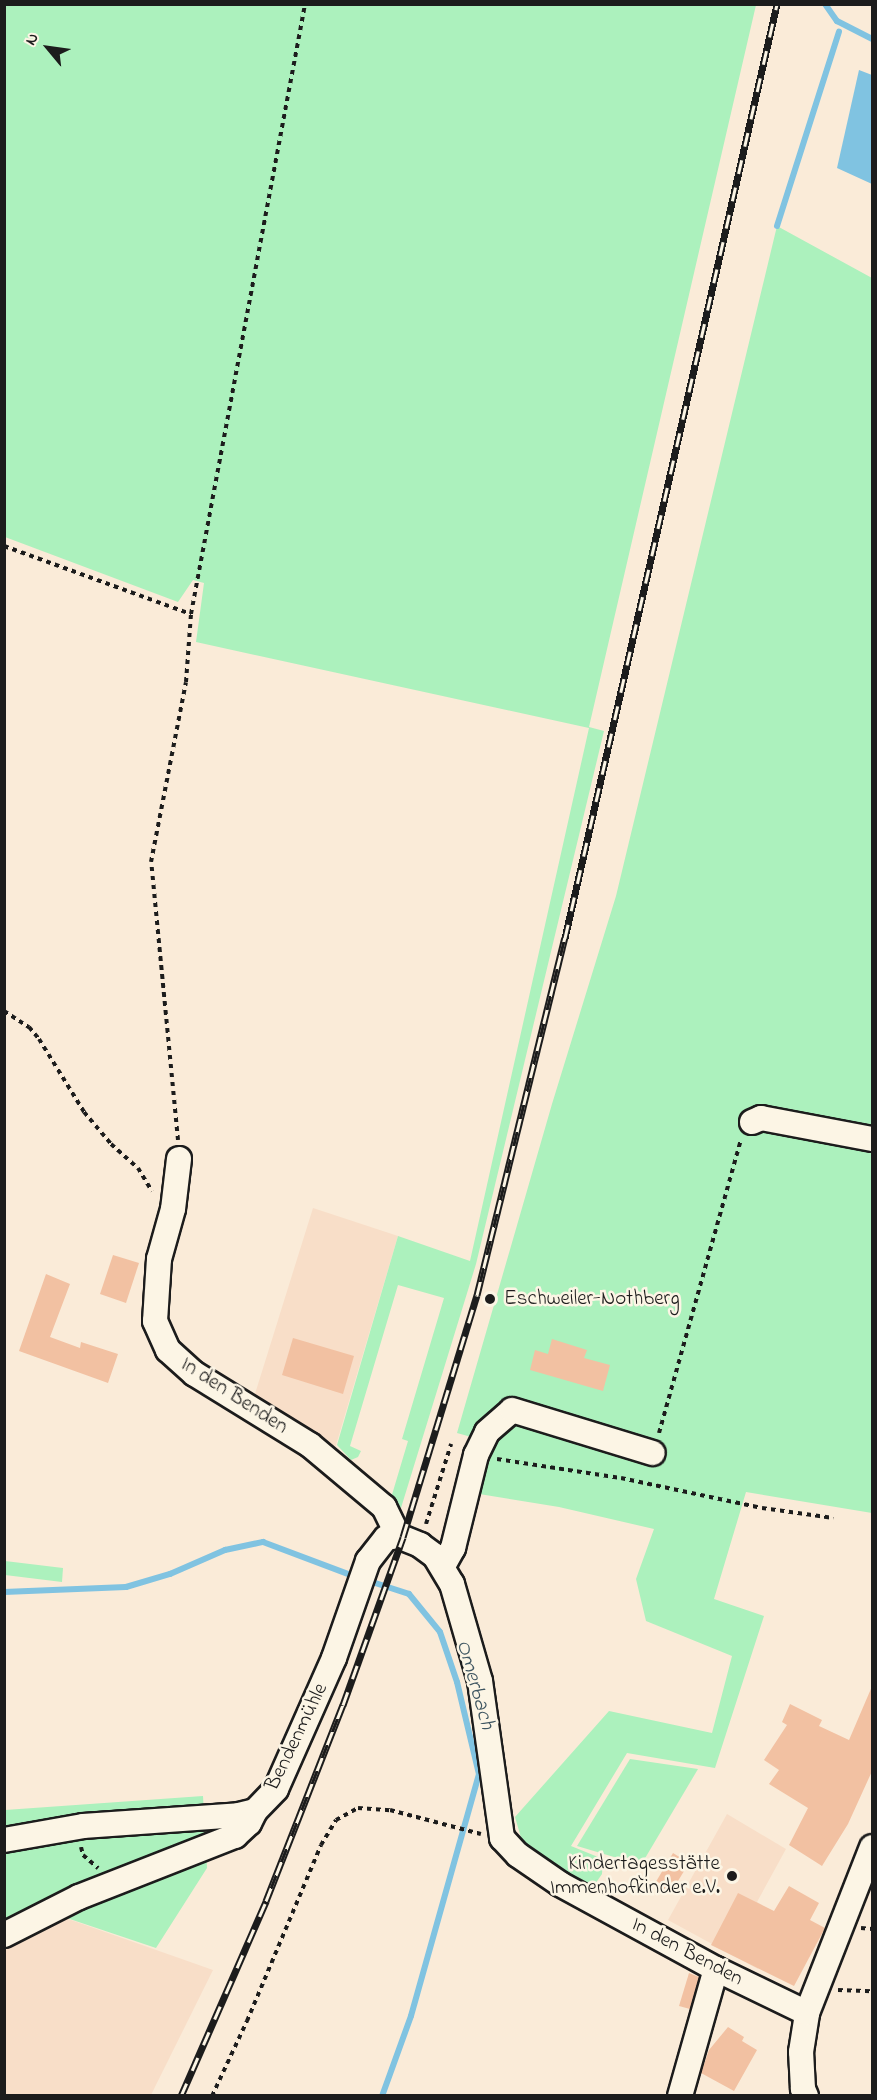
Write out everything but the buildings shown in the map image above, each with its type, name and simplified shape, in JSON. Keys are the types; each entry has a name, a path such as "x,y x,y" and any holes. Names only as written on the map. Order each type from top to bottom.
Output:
{"street":[{"path":"753,1122 762,1118 873,1139"},
{"name":"In den Benden","path":"180,1159 173,1209 159,1259 155,1321 168,1350 195,1374 310,1445 384,1507 391,1547 443,1566 452,1584 480,1681 502,1838 518,1855 560,1884 717,1969 807,2013"},
{"path":"443,1566 453,1548 476,1455 487,1432 512,1410 653,1453"},
{"name":"Bendenmühle","path":"4,1840 83,1826 239,1815 255,1810 276,1789 334,1658 353,1605 391,1547"},
{"path":"4,1935 120,1880 235,1836 249,1823 255,1810"},
{"path":"806,2096 803,2089 801,2052 807,2013 873,1847"},
{"path":"680,2096 717,1969"}],"path":[{"path":"180,1159 151,862 186,682 191,614 305,4"},
{"path":"4,546 191,614"},
{"path":"4,1011 29,1027 84,1112 111,1144 138,1168 156,1196 173,1209"},
{"path":"653,1453 743,1134 753,1122"},
{"path":"391,1547 451,1444"},
{"path":"476,1455 621,1478 762,1508 833,1518"},
{"path":"212,2096 247,2021 321,1845 336,1820 358,1808 390,1810 474,1833"},
{"path":"83,1826 79,1842 83,1855 96,1867 120,1880"},
{"path":"865,1928 873,1929"},
{"path":"816,1988 873,1991"}],"shaded area":[{"path":"313,1208 398,1236 334,1452 254,1397"},
{"name":"Kindertagesstätte Immenhofkinder e.V.","path":"727,1814 786,1849 757,1902 762,1905 745,1940 769,1946 758,1969 668,1920"},
{"path":"37,1908 213,1970 151,2095 5,2096 5,1920"}],"green space":[{"path":"4,5 756,5 589,727 604,731 476,1264 401,1508 391,1498 408,1441 402,1439 444,1298 398,1285 350,1446 361,1451 358,1457 351,1460 337,1445 398,1236 470,1261 589,728 196,642 204,583 193,580 178,602 5,537"},
{"path":"777,226 872,278 872,1513 746,1492 714,1599 764,1616 715,1768 627,1753 571,1846 603,1859 602,1874 591,1890 522,1841 515,1817 609,1711 712,1733 732,1656 646,1621 636,1579 654,1529 559,1507 473,1493 489,1442 457,1433 552,1104 616,896"},
{"path":"5,1561 63,1568 62,1582 5,1575"},
{"path":"630,1759 698,1769 641,1865 577,1846"},
{"path":"203,1796 207,1868 156,1948 37,1908 5,1920 5,1810"}],"water":[{"path":"859,70 872,75 872,184 837,168"}],"waterway":[{"path":"825,4 837,21 872,39"},
{"path":"777,226 839,32"},
{"name":"Omerbach","path":"4,1592 126,1587 170,1574 225,1550 263,1542 356,1577"},
{"name":"Omerbach","path":"366,1580 409,1594 440,1632 457,1682 479,1774 411,2016 382,2096"}],"railway":[{"path":"181,2096 266,1901 343,1705 403,1537 477,1295 565,938 777,4"}],"place":[{"name":"Eschweiler-Nothberg","path":"490,1299"},
{"name":"Kindertagesstätte Immenhofkinder e.V.","path":"732,1876"}]}
